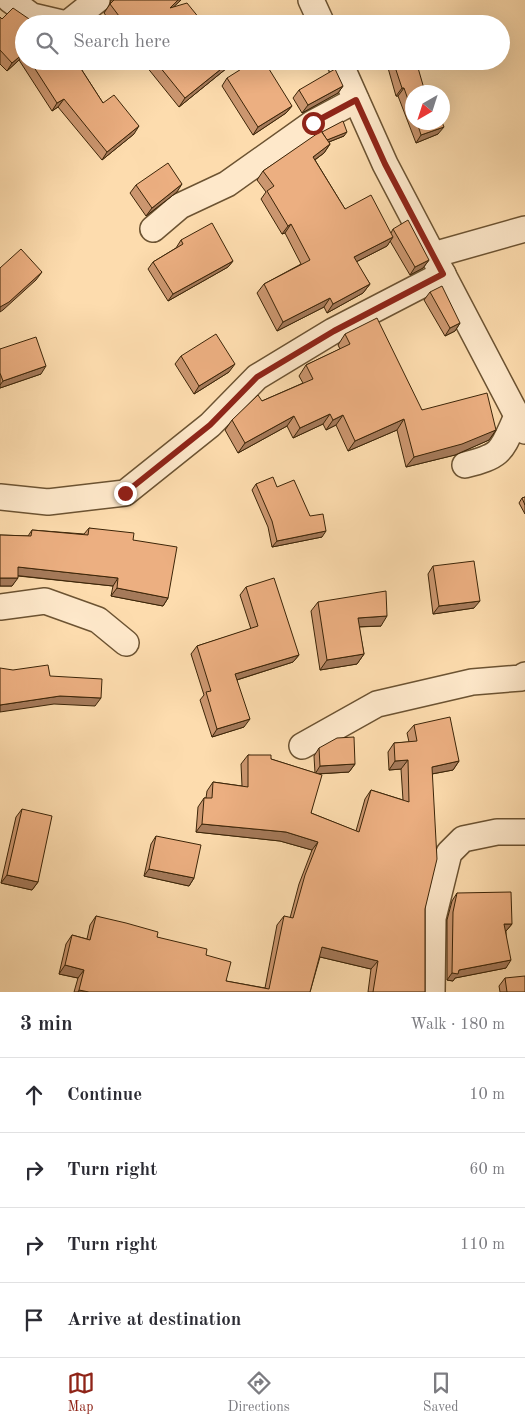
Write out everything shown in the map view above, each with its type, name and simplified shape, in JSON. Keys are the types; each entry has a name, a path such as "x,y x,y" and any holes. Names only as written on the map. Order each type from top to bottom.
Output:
{"street":[{"path":"10,0 31,15"},
{"path":"78,15 97,0"},
{"path":"311,0 318,15"},
{"path":"343,70 385,164 521,424 502,449 492,458 465,465"},
{"path":"152,229 180,206 227,184 313,123 356,100"},
{"path":"0,498 48,502 125,493 210,425 257,377 438,265 525,229"},
{"path":"0,607 45,602 98,620 126,644"},
{"path":"302,746 377,704 472,682 521,678 525,675"},
{"path":"432,992 433,918 450,853 463,839 497,832 525,832"}],"building":[{"path":"114,0 178,0 170,8 187,3 197,15 118,15 110,4"},
{"path":"13,8 23,15 15,15 15,60 12,63 0,50 0,17 2,19"},
{"path":"36,70 82,70 103,103 114,95 139,126 107,152 64,99 57,103"},
{"path":"162,70 220,70 185,98"},
{"path":"240,70 270,70 292,106 258,127 227,78"},
{"path":"333,70 335,70 343,86 308,105 299,90"},
{"path":"396,70 419,70 423,85 405,85 405,91 402,88"},
{"path":"343,121 347,132 327,140 322,132"},
{"path":"419,130 435,130 421,135"},
{"path":"321,131 330,144 313,157 345,209 371,195 393,237 354,257 370,284 333,304 330,298 283,322 264,284 310,260 291,224 288,226 267,191 274,186 263,171"},
{"path":"168,163 182,184 152,208 136,185"},
{"path":"408,220 429,260 415,267 393,229"},
{"path":"212,223 233,261 173,294 153,262 183,244 181,240"},
{"path":"21,249 42,272 9,302 0,307 0,268"},
{"path":"442,286 460,323 450,328 430,292"},
{"path":"377,318 422,410 487,393 496,430 462,444 414,457 404,419 355,441 343,415 333,420 330,414 300,428 294,416 245,443 232,420 258,395 262,401 313,379 306,365 350,344 345,334"},
{"path":"216,334 235,364 199,386 181,356"},
{"path":"36,337 46,366 3,381 0,373 0,349"},
{"path":"273,477 277,487 294,480 310,516 323,514 326,531 277,541 272,521 256,484"},
{"path":"89,528 134,533 133,540 177,547 168,598 117,588 118,578 18,567 18,578 0,578 0,535 31,536 32,530 88,535"},
{"path":"474,561 480,601 439,606 433,566"},
{"path":"274,578 299,655 235,674 250,719 217,729 206,692 211,691 197,646 258,626 246,587"},
{"path":"386,591 387,616 358,618 364,654 327,660 318,602"},
{"path":"48,665 50,676 102,679 101,698 60,696 0,705 0,668 13,670"},
{"path":"450,717 459,761 432,767 437,859 425,909 425,992 373,992 378,961 322,947 310,992 89,992 79,990 84,970 65,965 72,935 90,940 96,916 158,932 157,937 207,949 206,955 231,962 226,981 269,989 284,916 293,918 305,875 318,842 286,832 202,824 204,798 212,798 213,782 248,787 248,755 271,755 271,759 322,775 311,813 359,832 371,790 409,802 408,760 395,761 394,743 417,741 414,725"},
{"path":"354,737 355,764 320,766 319,748 337,738"},
{"path":"22,809 52,816 38,882 7,875"},
{"path":"156,836 201,845 194,878 149,869"},
{"path":"511,892 512,924 504,924 511,960 459,970 458,974 452,973 453,912 457,893"},
{"path":"525,976 525,992 507,992 505,978"}],"route":[{"path":"125,493 210,425 257,377 334,331 443,274 385,164 356,100 313,123"}]}
